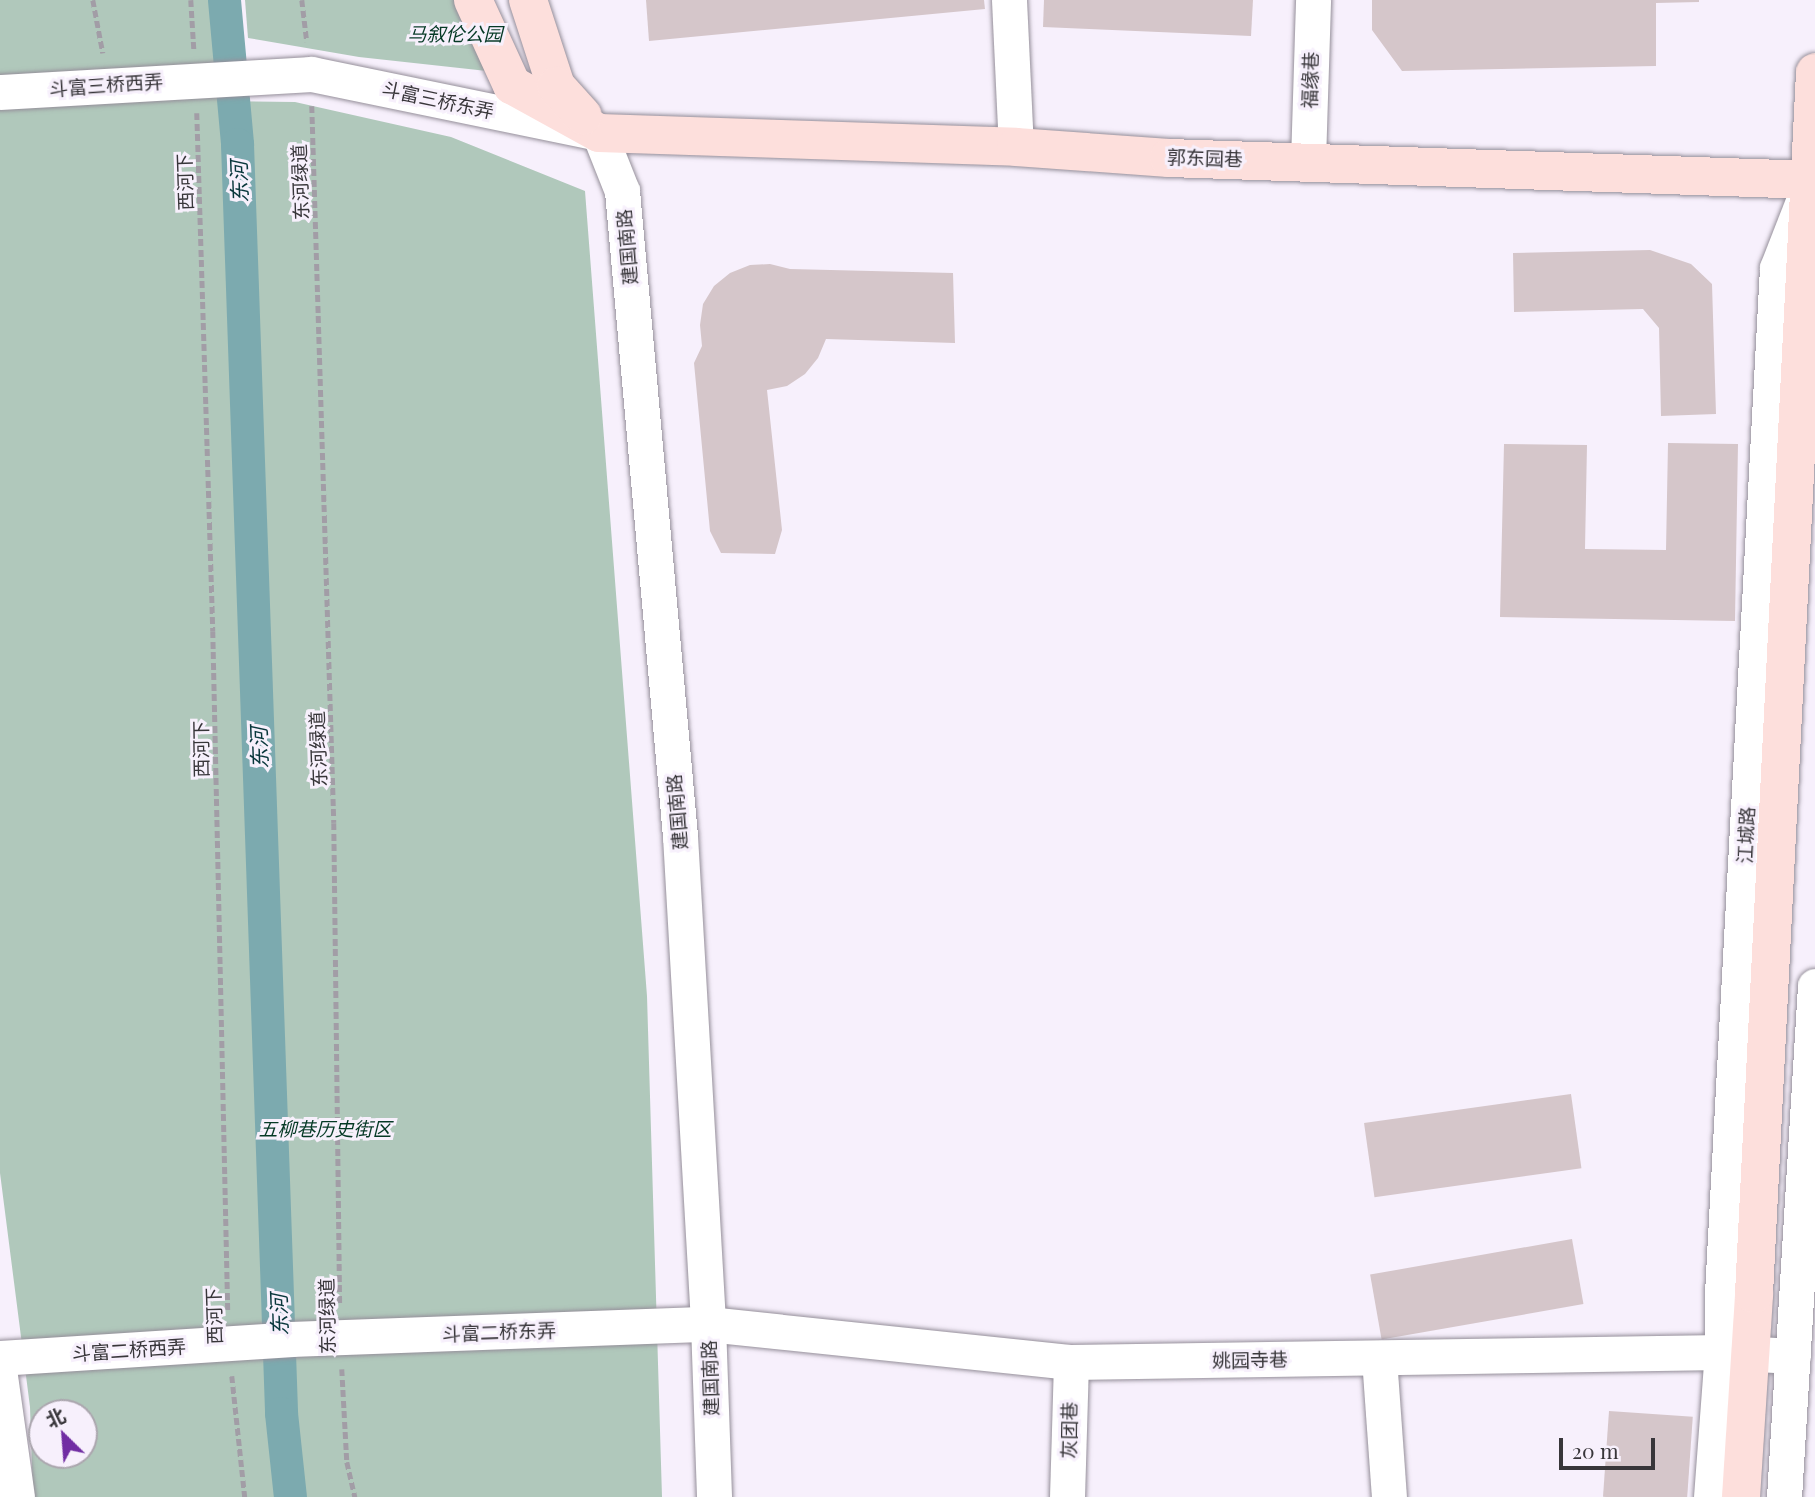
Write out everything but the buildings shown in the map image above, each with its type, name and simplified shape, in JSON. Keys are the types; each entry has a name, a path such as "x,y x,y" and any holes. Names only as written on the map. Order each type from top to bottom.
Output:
{"main road":[{"path":"473,0 512,85 599,133"},
{"name":"建国南路","path":"528,0 556,86 599,133"},
{"name":"江城路","path":"1741,1497 1736,1353 1814,182 1815,74"},
{"name":"郭东园巷","path":"599,133 1016,147 1170,158 1308,161 1814,182"}],"street":[{"path":"1009,0 1016,147"},
{"name":"福缘巷","path":"1308,161 1313,0"},
{"name":"斗富三桥东弄","path":"276,76 311,74 599,133"},
{"name":"斗富三桥西弄","path":"0,92 276,76"},
{"name":"建国南路","path":"599,133 622,191 680,836 708,1324 714,1497"},
{"path":"1784,1497 1815,986"},
{"name":"斗富二桥东弄","path":"259,1341 708,1324"},
{"name":"姚园寺巷","path":"708,1324 1071,1362 1736,1353 1793,1356"},
{"name":"斗富二桥西弄","path":"0,1358 259,1341"},
{"name":"江城路","path":"1711,1497 1736,1353"},
{"path":"1379,1358 1389,1497"},
{"name":"灰团巷","path":"1067,1497 1071,1362"},
{"path":"0,1376 17,1497"}],"path":[{"path":"93,0 108,85"},
{"name":"西河下","path":"191,0 204,79 213,631 259,1341 245,1497"},
{"name":"东河绿道","path":"302,0 311,74 334,823 341,1337 347,1462 355,1497"}],"green space":[{"name":"五柳巷历史街区","path":"0,0 214,0 222,101 295,102 451,137 585,191 647,996 662,1497 33,1497 32,1469 98,1469 98,1399 29,1399 0,1173"},
{"name":"马叙伦公园","path":"245,0 486,0 496,72 359,57 248,38"}],"waterway":[{"name":"东河","path":"224,0 237,144 281,1413 290,1497"}]}
